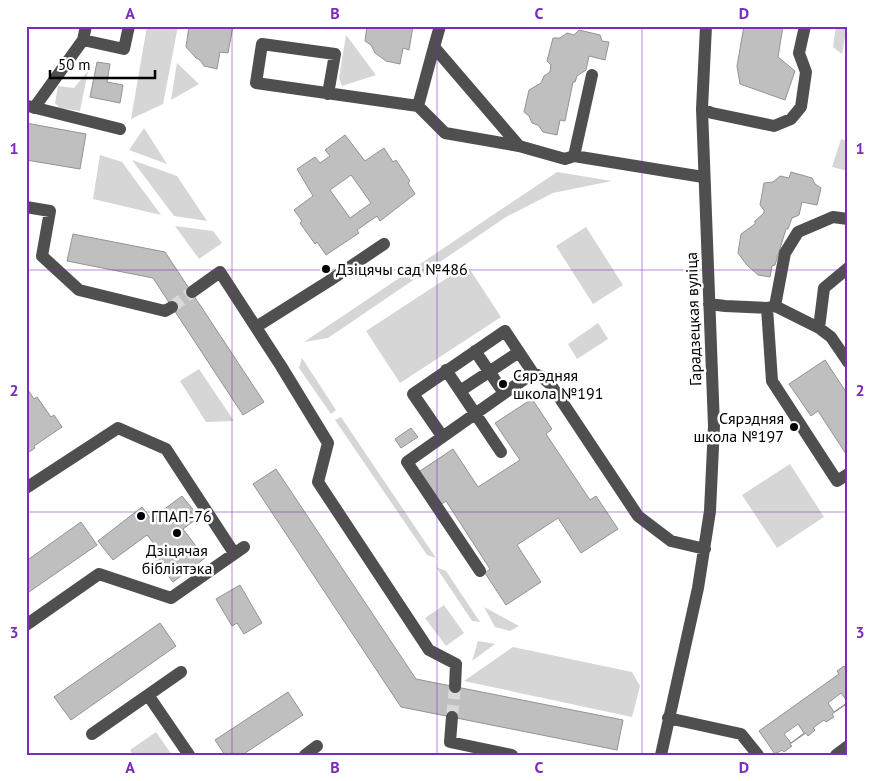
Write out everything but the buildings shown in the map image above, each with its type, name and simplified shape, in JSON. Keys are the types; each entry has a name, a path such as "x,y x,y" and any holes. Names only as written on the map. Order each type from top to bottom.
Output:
{"street":[{"path":"86,26 83,40 30,107 120,129"},
{"path":"83,40 124,49 129,26"},
{"path":"418,106 440,26"},
{"name":"Гарадзецкая вуліца","path":"660,755 687,640 705,550 710,511 714,426 703,177 702,109 706,26"},
{"path":"702,109 712,113 774,126 791,120 801,107 806,72 799,54 805,26"},
{"path":"328,94 335,54 262,44 256,83 328,94 418,106 445,134 519,146 565,159 574,156 703,177"},
{"path":"434,47 519,146"},
{"path":"574,156 592,75"},
{"path":"26,207 50,211 42,256 79,290 165,312 172,307"},
{"path":"848,219 833,217 798,232 784,253 771,307 772,381 837,481 848,474"},
{"path":"256,327 384,244"},
{"path":"819,328 824,288 848,268"},
{"path":"192,292 220,272 328,443 318,482 429,650 456,664 455,687"},
{"path":"709,304 771,307 819,328 831,337 848,362"},
{"path":"442,436 413,394 505,331 533,373 542,377 551,385 638,516 671,541 705,550"},
{"path":"475,351 504,393"},
{"path":"460,391 519,352"},
{"path":"446,370 501,452"},
{"path":"480,571 407,462 475,412 533,373"},
{"path":"26,488 118,428 166,449 239,550 172,598 98,574 26,625"},
{"path":"92,734 181,672"},
{"path":"148,695 189,755"},
{"path":"452,717 450,742 512,755"},
{"path":"668,718 741,734 758,755"},
{"path":"305,755 317,746"},
{"path":"836,755 848,746"}],"shaded area":[{"path":"147,26 178,26 163,104 131,119"},
{"path":"836,26 847,26 842,54 833,47"},
{"path":"346,35 376,75 342,86 339,78"},
{"path":"177,63 199,84 171,100"},
{"path":"88,71 80,111 60,108 55,103 58,86 74,88"},
{"path":"144,128 167,164 129,150"},
{"path":"841,139 848,141 848,171 832,167"},
{"path":"100,155 122,162 161,215 93,199"},
{"path":"132,160 177,176 207,221 174,216"},
{"path":"557,172 612,181 553,193 506,217 328,338 304,342"},
{"path":"175,226 213,231 222,243 199,259"},
{"path":"586,227 623,285 593,304 556,246"},
{"path":"467,265 501,317 400,383 366,331"},
{"path":"598,323 608,339 577,359 568,344"},
{"path":"302,358 336,410 331,414 299,368"},
{"path":"199,369 234,421 206,422 180,381"},
{"path":"341,417 436,558 427,555 335,420"},
{"path":"790,464 824,517 777,548 742,495"},
{"path":"436,567 446,571 480,622 472,621"},
{"path":"444,605 464,633 446,646 425,618"},
{"path":"484,607 519,626 510,631 495,627"},
{"path":"478,641 495,644 472,661"},
{"path":"513,647 632,672 640,686 632,717 464,681"},
{"path":"156,732 172,755 133,755 130,750"}],"tunnel":[{"path":"172,307 192,292"},
{"path":"452,717 455,687"}],"place":[{"name":"Дзіцячы сад №486","path":"326,269"},
{"name":"Сярэдняя школа №191","path":"503,384"},
{"name":"Сярэдняя школа №197","path":"794,427"},
{"name":"ГПАП-76","path":"141,516"},
{"name":"Дзіцячая бібліятэка","path":"177,533"}]}
